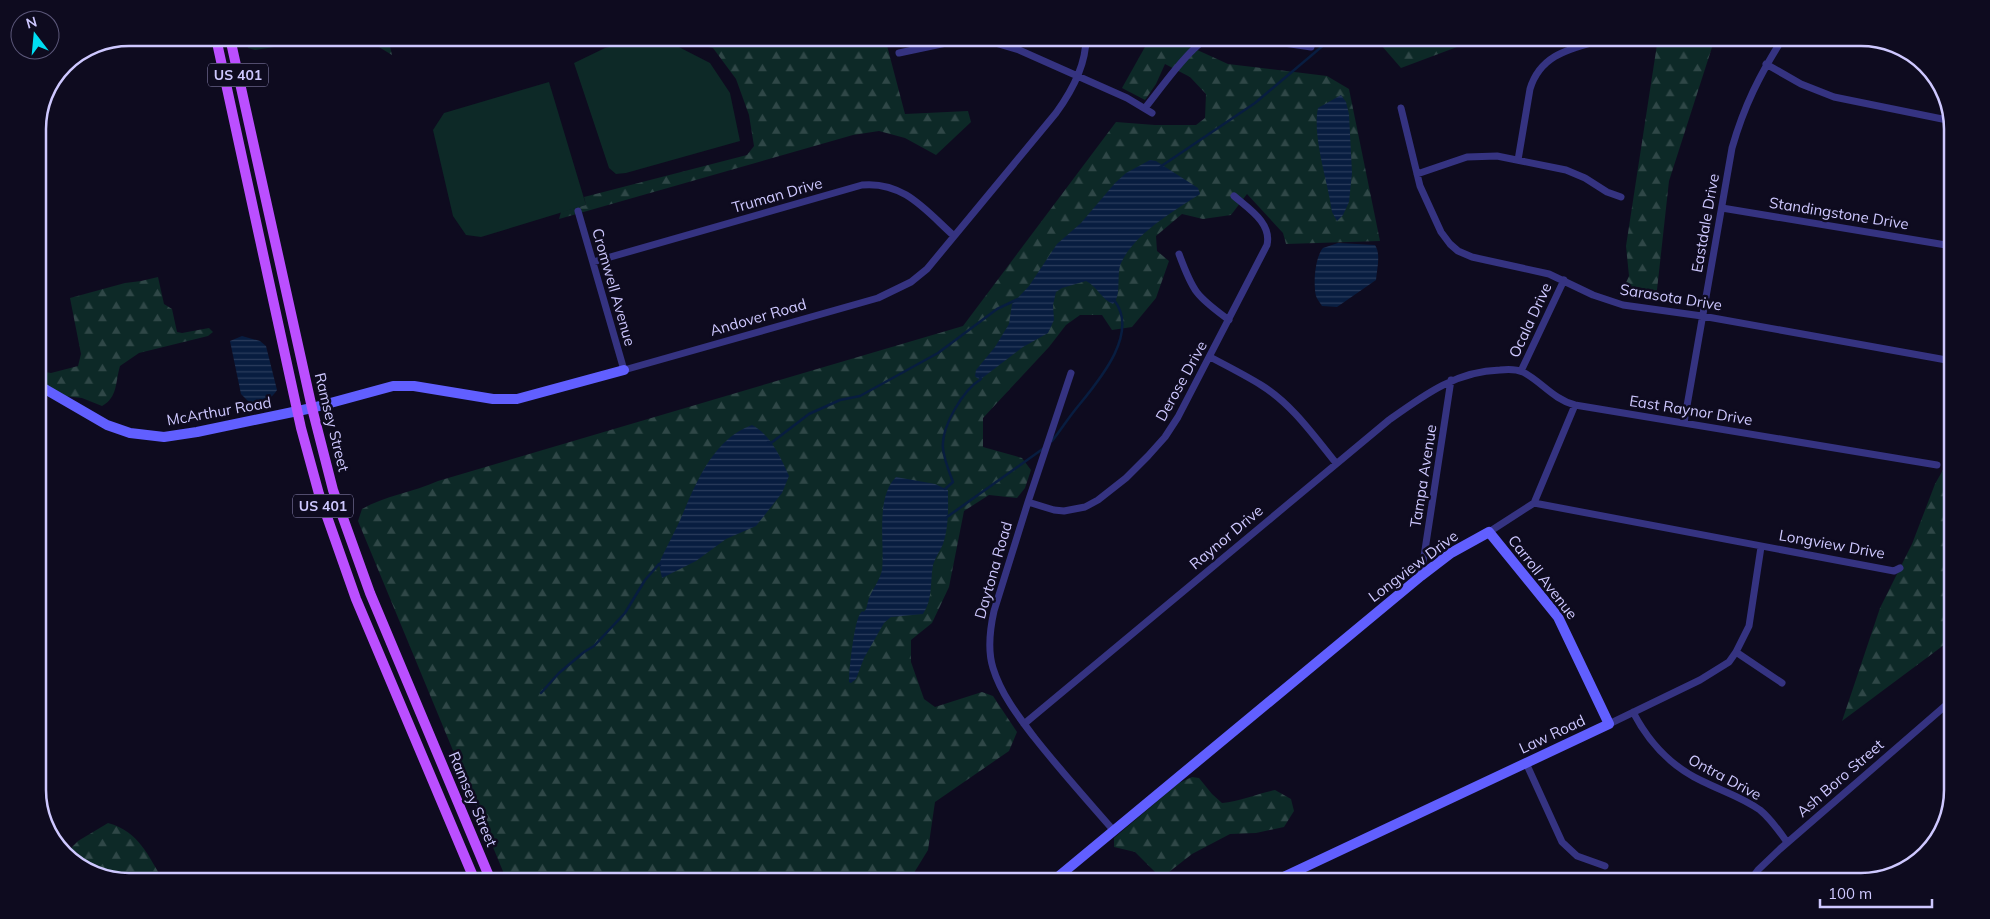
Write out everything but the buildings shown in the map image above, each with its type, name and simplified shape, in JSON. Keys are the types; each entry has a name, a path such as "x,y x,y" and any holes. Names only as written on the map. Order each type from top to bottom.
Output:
{"main road":[{"name":"Ramsey Street","path":"218,46 311,468 336,547 470,873"},
{"name":"Ramsey Street","path":"232,46 326,464 351,542 487,873"},
{"path":"395,692 409,686"}],"street":[{"path":"899,53 931,46"},
{"path":"1006,46 1020,50 1127,98 1152,113"},
{"name":"Andover Road","path":"312,408 381,388 406,385 487,398 518,399 885,295 910,282 927,270 1056,113 1066,100 1083,65 1085,46"},
{"path":"1145,108 1197,46"},
{"path":"1304,46 1311,47"},
{"path":"1518,160 1533,78 1548,59 1580,46"},
{"name":"Eastdale Drive","path":"1684,423 1732,148 1755,85 1778,46"},
{"path":"1766,64 1801,84 1834,97 1943,119"},
{"name":"Sarasota Drive","path":"1401,108 1420,186 1441,232 1458,251 1472,257 1539,271 1564,280 1593,295 1623,305 1702,316 1944,360"},
{"path":"1417,174 1467,157 1492,156 1576,173 1607,192 1621,196"},
{"name":"Truman Drive","path":"593,262 867,184 883,184 902,191 954,236"},
{"name":"Derose Drive","path":"1028,502 1044,508 1064,511 1084,507 1098,500 1126,478 1165,437 1210,357 1268,240 1267,230 1262,221 1234,196"},
{"name":"Standingstone Drive","path":"1722,208 1944,245"},
{"name":"Cromwell Avenue","path":"578,211 624,370"},
{"path":"1179,254 1194,290 1208,305 1229,320"},
{"name":"Ocala Drive","path":"1521,371 1564,280"},
{"path":"1210,357 1262,385 1284,403 1336,464"},
{"path":"1451,380 1475,372 1491,370 1521,371"},
{"name":"East Raynor Drive","path":"1521,371 1552,395 1575,405 1937,465"},
{"name":"Daytona Road","path":"1071,373 994,611 990,636 992,667 1013,708 1024,724 1054,762 1114,831"},
{"name":"Raynor Drive","path":"1024,724 1389,420 1425,394 1451,380"},
{"name":"Tampa Avenue","path":"1421,576 1451,380"},
{"name":"McArthur Road","path":"46,391 107,425 130,433 153,436 187,434 312,408"},
{"path":"1534,503 1575,405"},
{"name":"Longview Drive","path":"1064,873 1421,576 1451,553 1489,532 1534,503 1761,547 1894,570 1900,568"},
{"name":"Carroll Avenue","path":"1489,532 1558,617 1609,724"},
{"name":"Law Road","path":"1295,873 1609,724 1709,675 1728,662 1736,652 1749,626 1761,547"},
{"path":"1736,652 1782,683"},
{"name":"Ash Boro Street","path":"1756,873 1787,842 1944,707"},
{"name":"Ontra Drive","path":"1633,712 1651,744 1670,762 1701,781 1730,793 1760,811 1775,825 1787,842"},
{"path":"1526,763 1562,842 1577,856 1605,866"}],"green space":[{"path":"248,46 280,46 255,50 248,48"},
{"path":"377,46 390,46 392,55"},
{"path":"613,46 677,46 710,63 730,93 740,141 626,173 616,174 609,168 574,63"},
{"path":"704,46 887,46 905,114 968,111 971,122 936,155 905,138 879,131 853,135 559,219 561,212 586,205 584,197 747,155 754,146 749,115 736,79 713,48"},
{"path":"1146,46 1189,46 1228,64 1327,76 1349,89 1380,241 1286,244 1283,233 1247,194 1231,215 1203,219 1182,214 1156,236 1157,251 1169,261 1156,298 1132,327 1112,330 1102,315 1080,315 1066,325 1049,347 983,418 983,447 1022,458 1031,470 1025,488 1017,498 989,495 964,511 949,587 932,623 911,640 911,662 924,699 935,707 982,692 993,696 1017,732 1009,751 935,802 928,850 914,873 504,873 358,521 362,509 438,481 963,326 1116,122 1155,125 1196,125 1205,118 1206,94 1190,77 1165,64 1156,84 1145,100 1122,88"},
{"path":"1382,46 1460,46 1401,68"},
{"path":"1657,46 1712,46 1669,181 1656,299 1620,296 1629,276 1626,246"},
{"path":"549,82 586,205 481,237 466,235 453,216 433,130 444,113"},
{"path":"158,277 164,304 172,309 177,332 182,333 209,328 213,332 208,336 139,353 120,366 113,394 102,406 82,398 64,396 46,385 46,372 51,373 78,366 81,354 70,298 125,283"},
{"path":"1944,468 1944,645 1842,721 1880,608 1912,544 1935,484"},
{"path":"1192,777 1199,778 1222,803 1275,790 1291,799 1294,811 1284,827 1256,833 1230,834 1192,854 1169,873 1156,873 1135,852 1114,847 1114,838 1179,783"},
{"path":"108,823 119,827 128,832 142,846 159,873 129,873 97,866 70,849 78,841"}],"water":[{"path":"1341,95 1346,102 1349,114 1352,173 1349,202 1343,215 1337,221 1332,212 1321,159 1317,120 1318,108"},
{"path":"1150,160 1156,161 1198,188 1200,194 1145,232 1127,252 1121,263 1118,291 1113,304 1086,281 1062,288 1056,292 1053,305 1054,320 1048,333 1023,347 981,379 977,378 975,376 976,370 995,347 1009,324 1012,304 1029,286 1057,244 1081,223 1126,173"},
{"path":"1338,243 1375,245 1378,257 1376,280 1337,307 1322,306 1316,297 1315,291 1316,264 1323,248"},
{"path":"242,336 260,341 266,346 277,390 272,396 262,401 250,403 241,394 230,341"},
{"path":"752,425 770,440 789,476 782,493 756,526 726,539 696,561 662,578 659,564 700,477 716,451 738,432"},
{"path":"896,477 935,484 948,490 948,517 945,537 933,565 930,596 923,614 891,617 884,623 864,658 856,679 851,683 849,682 850,668 856,627 860,614 866,609 882,570 883,509 889,486"}],"waterway":[{"path":"1160,167 1255,103 1323,46"},
{"path":"768,442 771,443 809,414 840,400 860,396 938,353 997,309 1018,299"},
{"path":"1052,441 1104,373 1119,343 1122,328 1121,313 1114,300"},
{"path":"945,489 953,482 943,448 943,439 954,410 967,391 981,379 980,377"},
{"path":"947,517 1044,448"},
{"path":"541,693 559,673 594,646 625,613 645,580 660,565"}]}
